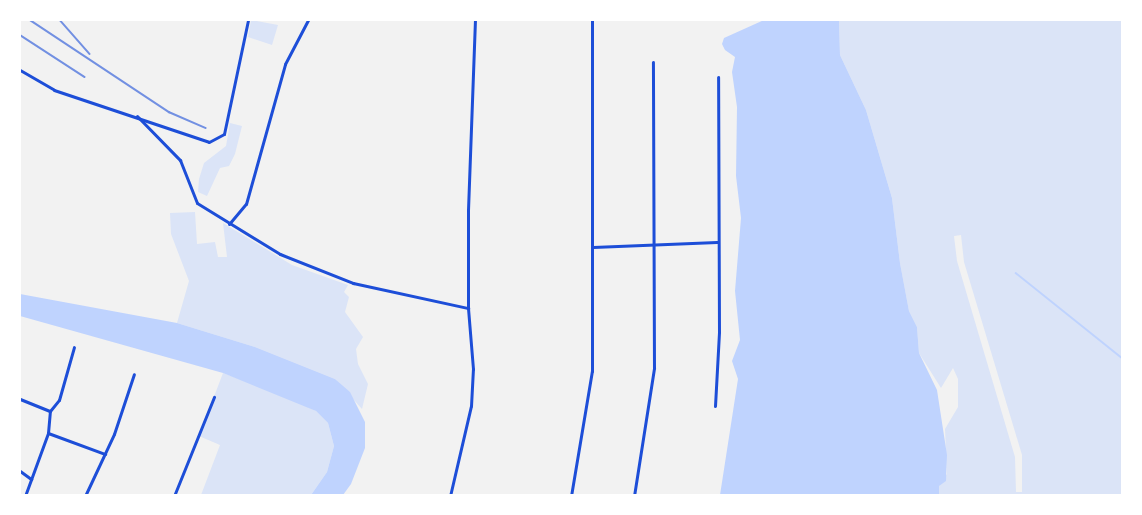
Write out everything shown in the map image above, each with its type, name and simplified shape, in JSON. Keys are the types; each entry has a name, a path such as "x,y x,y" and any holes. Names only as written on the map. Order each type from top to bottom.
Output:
{"street":[{"path":"20,70 54,90 137,116 206,142 218,140 224,134 248,20"},
{"path":"229,224 246,204 285,64 308,20"},
{"path":"450,495 471,406 473,369 468,308 475,20"},
{"path":"571,495 592,371 592,20"},
{"path":"634,495 654,368 653,62"},
{"path":"715,406 718,77"},
{"path":"137,116 180,160 197,202 229,224 293,261 353,283 468,308"},
{"path":"592,247 717,242"},
{"path":"26,495 48,433 50,411 59,400 74,347"},
{"path":"85,495 105,454 134,374"},
{"path":"174,495 214,397"},
{"path":"20,399 50,411"},
{"path":"48,433 105,454"},
{"path":"20,471 31,479"}],"shaded area":[{"path":"251,20 278,25 272,45 248,37"},
{"path":"839,20 1122,20 1122,495 939,495 939,486 947,474 945,429 958,407 958,379 953,368 941,388 919,353 917,327 909,311 900,263 892,198 866,110 840,55","holes":["961,235 964,262 1022,455 1022,492 1016,492 1015,457 957,261 954,236"]},
{"path":"230,123 242,126 235,154 229,166 220,168 207,196 198,192 204,163 226,146"},
{"path":"195,212 197,244 215,242 218,257 227,257 223,223 292,265 348,285 344,292 349,297 345,312 363,337 356,349 358,364 368,384 362,409 335,379 255,347 177,323 189,281 171,234 170,213"},
{"path":"223,373 284,395 316,411 328,423 334,446 327,472 311,495 201,495 220,445 199,436"}],"water":[{"path":"764,20 839,20 840,55 866,110 892,198 909,311 917,327 919,353 937,390 947,455 946,481 939,486 939,495 720,495 738,379 732,361 740,340 735,291 741,218 736,176 737,107 732,72 735,57 725,50 722,44 724,38"},
{"path":"20,294 177,323 255,347 335,379 350,392 365,422 365,448 351,484 343,495 311,495 327,472 334,446 328,423 316,411 223,373 20,316"}],"waterway":[{"path":"1016,273 1122,358"}],"railway":[{"path":"30,20 169,112 206,128"},
{"path":"60,20 90,54"},
{"path":"20,35 85,77"}]}
